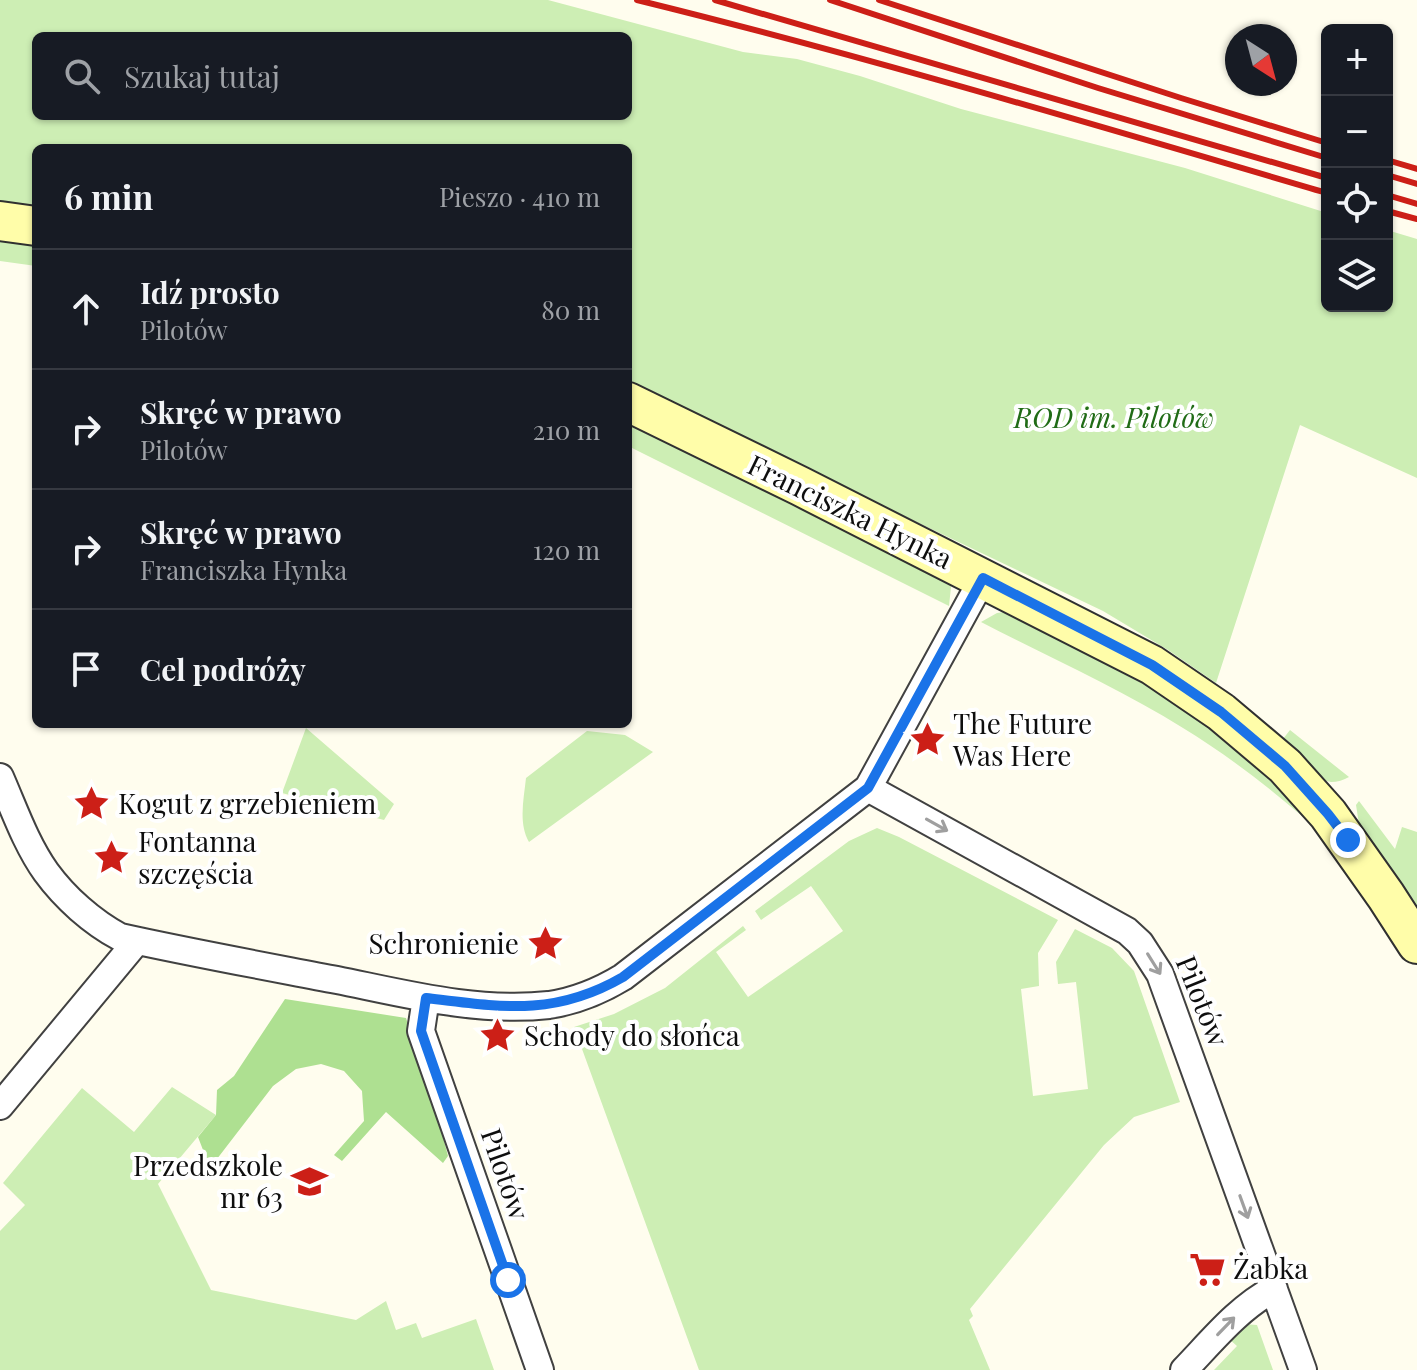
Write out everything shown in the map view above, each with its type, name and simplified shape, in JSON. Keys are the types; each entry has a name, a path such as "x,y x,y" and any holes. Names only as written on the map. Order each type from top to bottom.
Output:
{"street":[{"path":"0,221 32,225"},
{"name":"Franciszka Hynka","path":"632,404 1152,665 1221,712 1285,766 1328,814 1417,944"},
{"path":"0,777 46,872 75,904 103,928 120,937 426,998 515,1007 550,1005 600,991 623,977 868,788 983,578"},
{"name":"Pilotów","path":"868,788 1127,931 1140,943 1160,974 1303,1370"},
{"path":"0,1106 137,941"},
{"name":"Pilotów","path":"426,998 421,1031 540,1370"},
{"path":"1184,1370 1238,1313 1274,1289"}],"green space":[{"name":"ROD im. Pilotów","path":"0,0 548,0 743,52 797,59 961,109 1185,168 1321,211 1321,312 1393,312 1393,232 1417,239 1417,478 1300,425 1216,683 1103,611 632,386 632,144 32,144 32,206 0,201"},
{"path":"0,236 32,241 32,265 0,261"},
{"path":"632,421 950,582 949,606 632,448"},
{"path":"1004,612 1012,613 1144,679 1257,762 1325,836 1221,752 1159,713 981,622"},
{"path":"306,728 394,804 384,820 282,793"},
{"path":"1290,730 1349,777 1331,782 1304,766 1279,744"},
{"path":"587,731 625,735 653,752 529,842 523,819 526,778"},
{"path":"1359,801 1395,849 1402,827 1417,832 1417,913 1359,824 1356,805"},
{"path":"877,828 1058,920 1038,953 1039,986 1021,989 1033,1096 1088,1089 1076,982 1058,984 1056,962 1075,929 1112,948 1134,971 1180,1102 1134,1117 1104,1145 970,1309 973,1316 969,1320 990,1370 699,1370 574,1027 614,1014 665,988 743,926 746,930 716,952 748,997 843,931 811,886 761,920 755,911 849,841"},
{"path":"285,999 406,1018 448,1156 443,1163 386,1112 342,1161 334,1155 364,1121 362,1091 344,1071 321,1064 296,1069 273,1086 210,1168 198,1137 216,1115 217,1090 234,1076"},
{"path":"172,1087 216,1115 158,1184 211,1290 356,1320 386,1301 396,1330 416,1323 422,1338 476,1319 494,1370 0,1370 0,1231 25,1205 3,1183 82,1088 134,1132"},
{"path":"1243,1324 1257,1325 1273,1370 1214,1370 1237,1346 1229,1339"}],"railway":[{"path":"637,0 897,68 1321,191"},
{"path":"715,0 1321,176"},
{"path":"830,0 1098,88 1321,156"},
{"path":"879,0 1321,141"},
{"path":"1393,162 1417,169"},
{"path":"1393,177 1417,184"},
{"path":"1393,197 1417,204"},
{"path":"1393,213 1417,219"}],"place":[{"name":"The Future Was Here","path":"927,740"},
{"name":"Kogut z grzebieniem","path":"92,804"},
{"name":"Fontanna szczęścia","path":"112,858"},
{"name":"Schronienie","path":"545,944"},
{"name":"Schody do słońca","path":"498,1036"},
{"name":"Przedszkole nr 63","path":"309,1182"},
{"name":"Żabka","path":"1207,1269"}],"route":[{"path":"508,1280 421,1031 426,998 515,1007 550,1005 600,991 623,977 868,788 983,578 1152,665 1221,712 1285,766 1348,840"}]}
